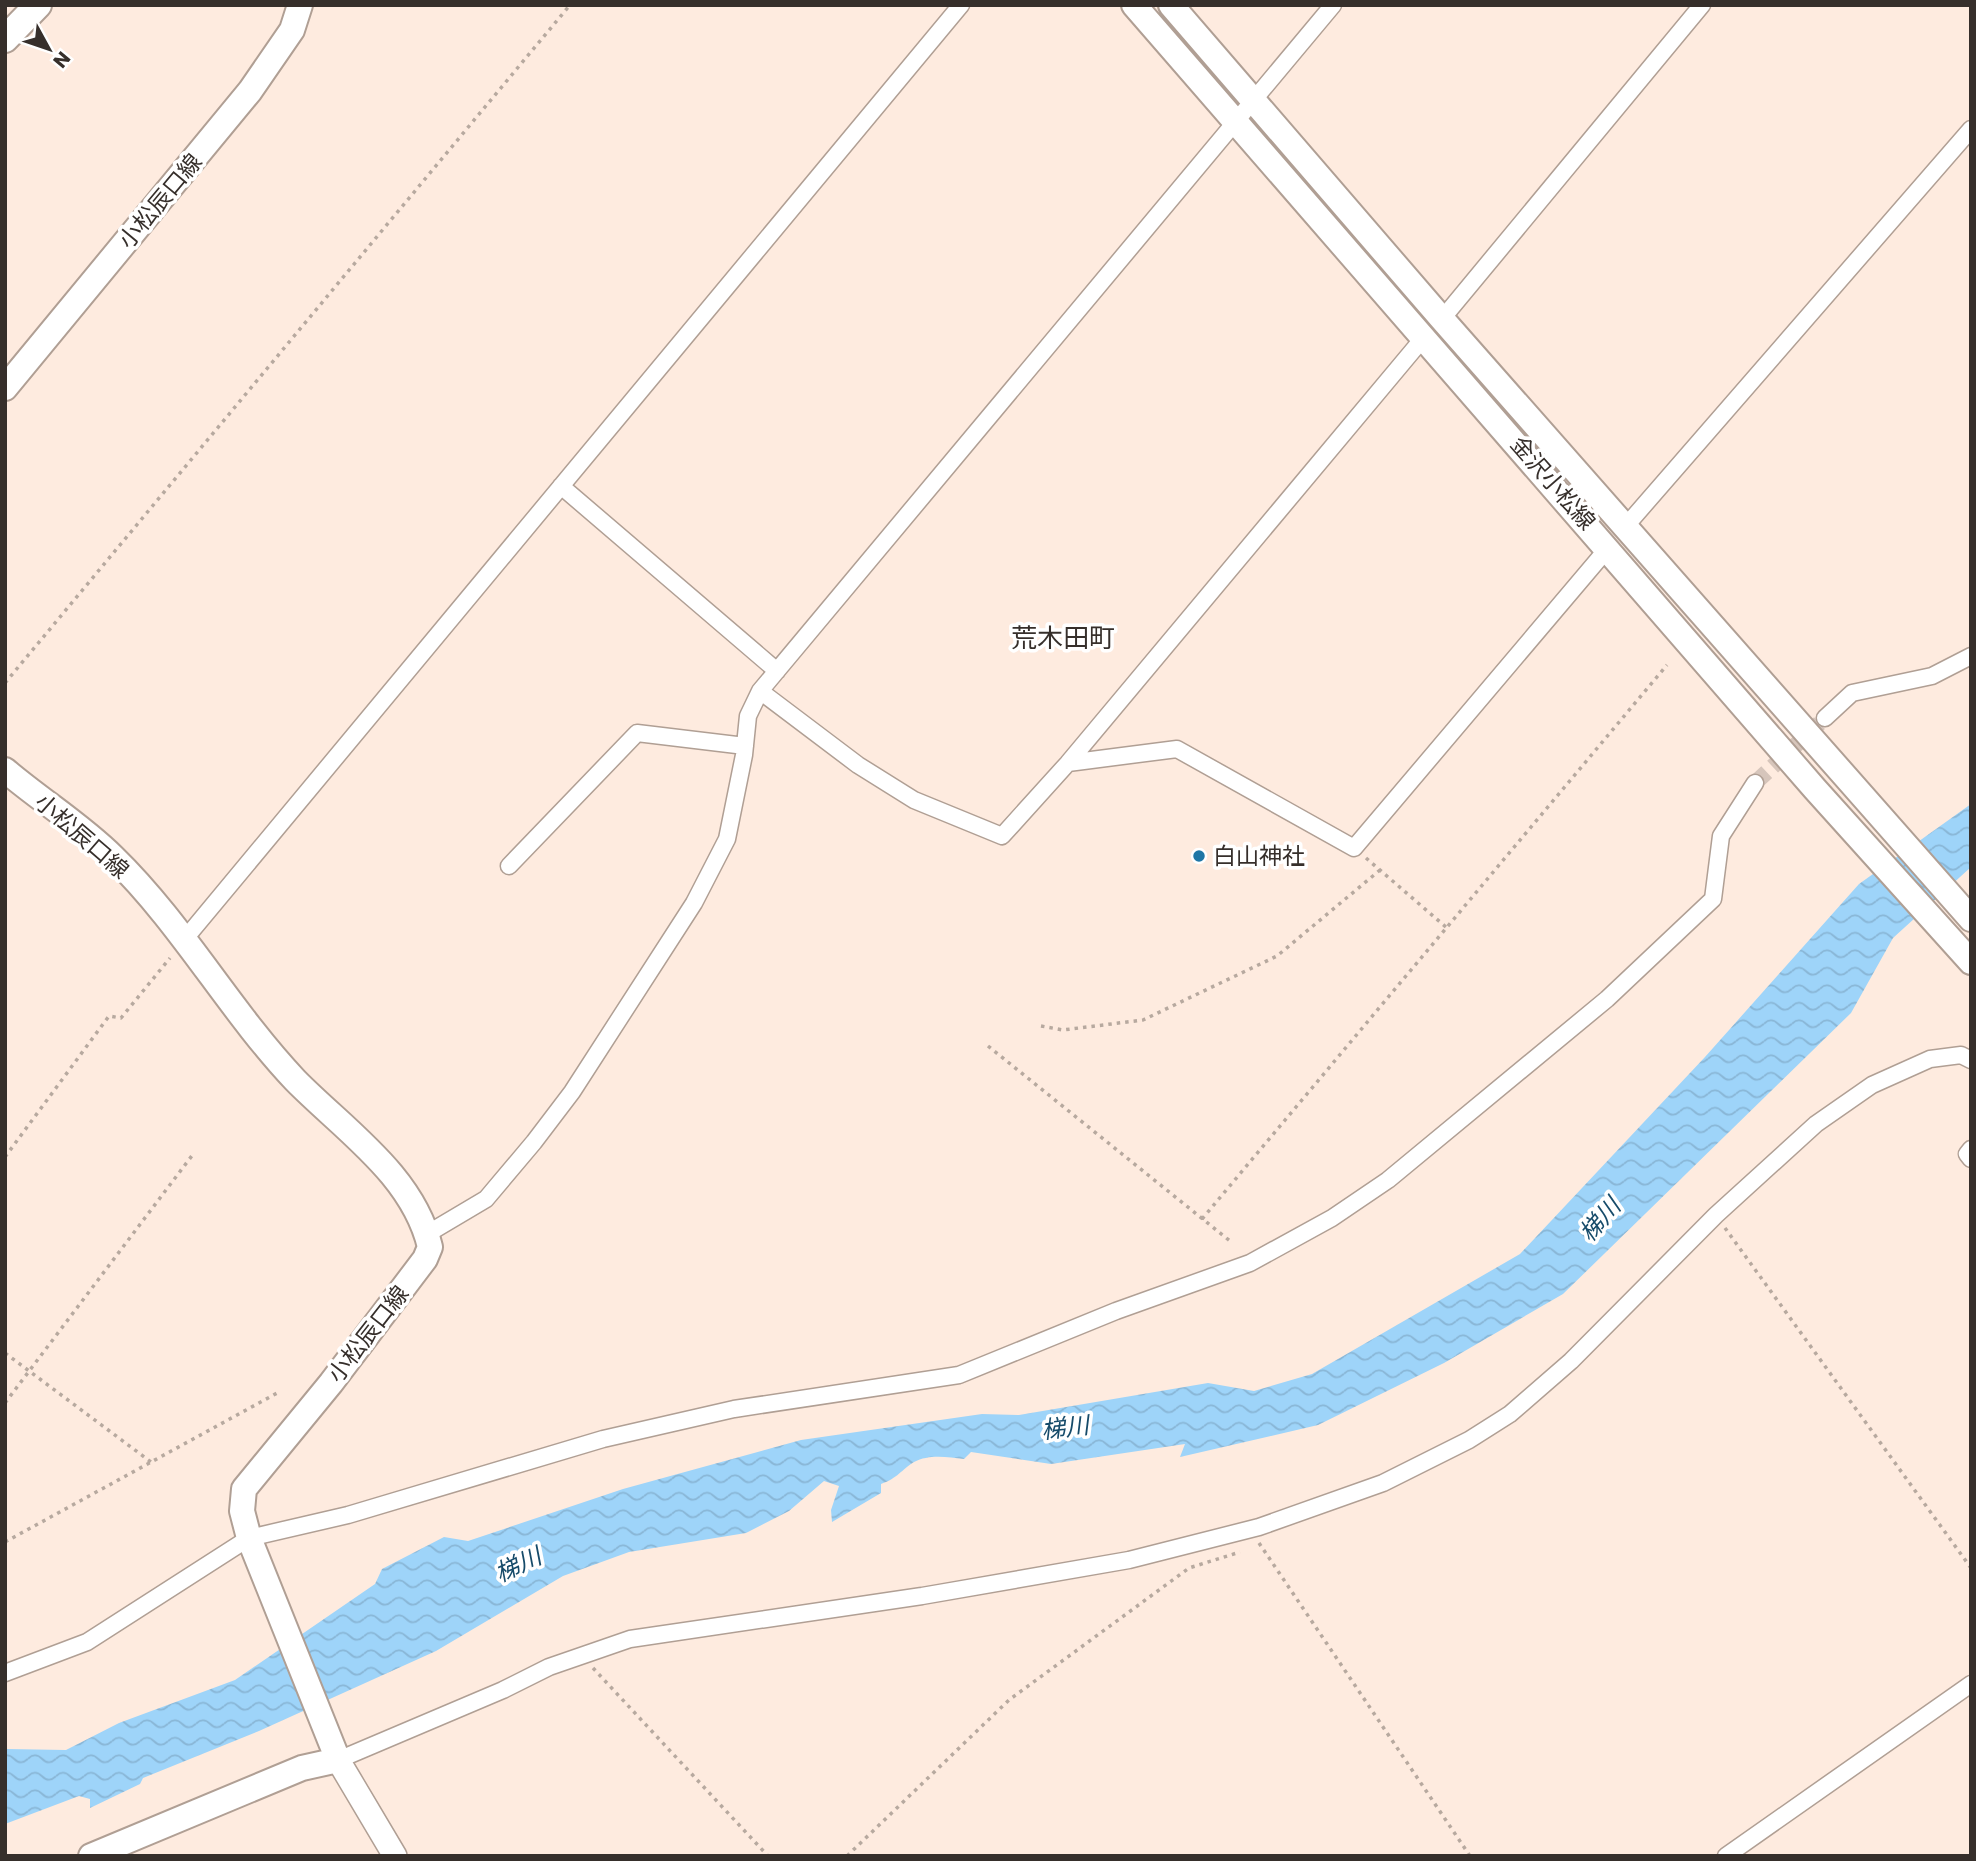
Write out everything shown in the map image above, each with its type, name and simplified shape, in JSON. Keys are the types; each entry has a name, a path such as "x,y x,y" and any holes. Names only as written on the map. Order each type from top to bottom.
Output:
{"highway":[{"path":"5,39 38,5"}],"main road":[{"name":"小松辰口線","path":"5,388 250,91 292,30 300,5"},
{"name":"金沢小松線","path":"1134,5 1235,120 1625,527 1971,919"},
{"name":"金沢小松線","path":"1171,5 1253,101 1608,548 1815,789 1971,962"},
{"name":"小松辰口線","path":"5,770 113,856 184,940 213,982 293,1078 390,1172 404,1190 427,1234 430,1247 425,1259 331,1383 244,1489 242,1511 251,1542 336,1755"},
{"path":"92,1856 336,1755 395,1856"}],"street":[{"path":"184,940 961,5"},
{"path":"427,1234 486,1199 572,1092 694,903 727,839 748,716 760,691 1333,5"},
{"path":"760,691 858,765 914,800 1002,836 1068,763 1702,5"},
{"path":"1625,527 1971,129"},
{"path":"561,486 777,671"},
{"path":"1068,763 1177,749 1354,848 1608,548"},
{"path":"1825,718 1852,693 1932,676 1971,656"},
{"path":"509,866 637,733 745,746"},
{"path":"5,1673 87,1642 251,1542 616,1436 734,1409 959,1375 1116,1311 1250,1262 1332,1218 1388,1180 1607,999 1713,899 1721,836 1755,783"},
{"path":"336,1755 503,1690 549,1667 630,1639 922,1596 1129,1560 1259,1527 1383,1483 1469,1440 1510,1415 1572,1361 1716,1215 1816,1124 1872,1085 1930,1059 1961,1055 1971,1060"},
{"path":"1971,1149 1966,1154 1971,1160"},
{"path":"1727,1856 1971,1684"}],"path":[{"path":"5,683 570,5"},
{"path":"1202,1220 1667,665"},
{"path":"1354,848 1447,928"},
{"path":"1041,1026 1063,1030 1143,1020 1277,956 1380,870"},
{"path":"5,1157 109,1016 121,1018 184,940"},
{"path":"988,1046 1230,1241"},
{"path":"5,1403 194,1153"},
{"path":"1716,1215 1971,1569"},
{"path":"5,1353 151,1462"},
{"path":"5,1542 279,1392"},
{"path":"1259,1546 1469,1856"},
{"path":"847,1856 1009,1700 1189,1568 1247,1550"},
{"path":"582,1656 768,1856"}],"water":[{"name":"梯川","path":"1971,804 1971,867 1893,938 1851,1013 1563,1294 1444,1363 1318,1425 1180,1457 1185,1444 1051,1464 971,1452 964,1459 926,1458 914,1462 881,1484 881,1493 832,1522 831,1510 839,1486 824,1481 789,1511 746,1533 629,1552 563,1576 436,1651 259,1731 143,1778 140,1784 90,1808 90,1799 79,1796 5,1824 6,1749 66,1750 119,1723 235,1680 375,1584 382,1569 444,1537 468,1541 623,1489 801,1440 982,1414 1019,1415 1208,1383 1254,1391 1312,1374 1520,1254 1705,1057 1859,884"}],"tunnel":[{"path":"1755,783 1825,718"}],"place":[{"name":"白山神社","path":"1199,856"}],"district":[{"name":"荒木田町","path":"1063,638"}]}
